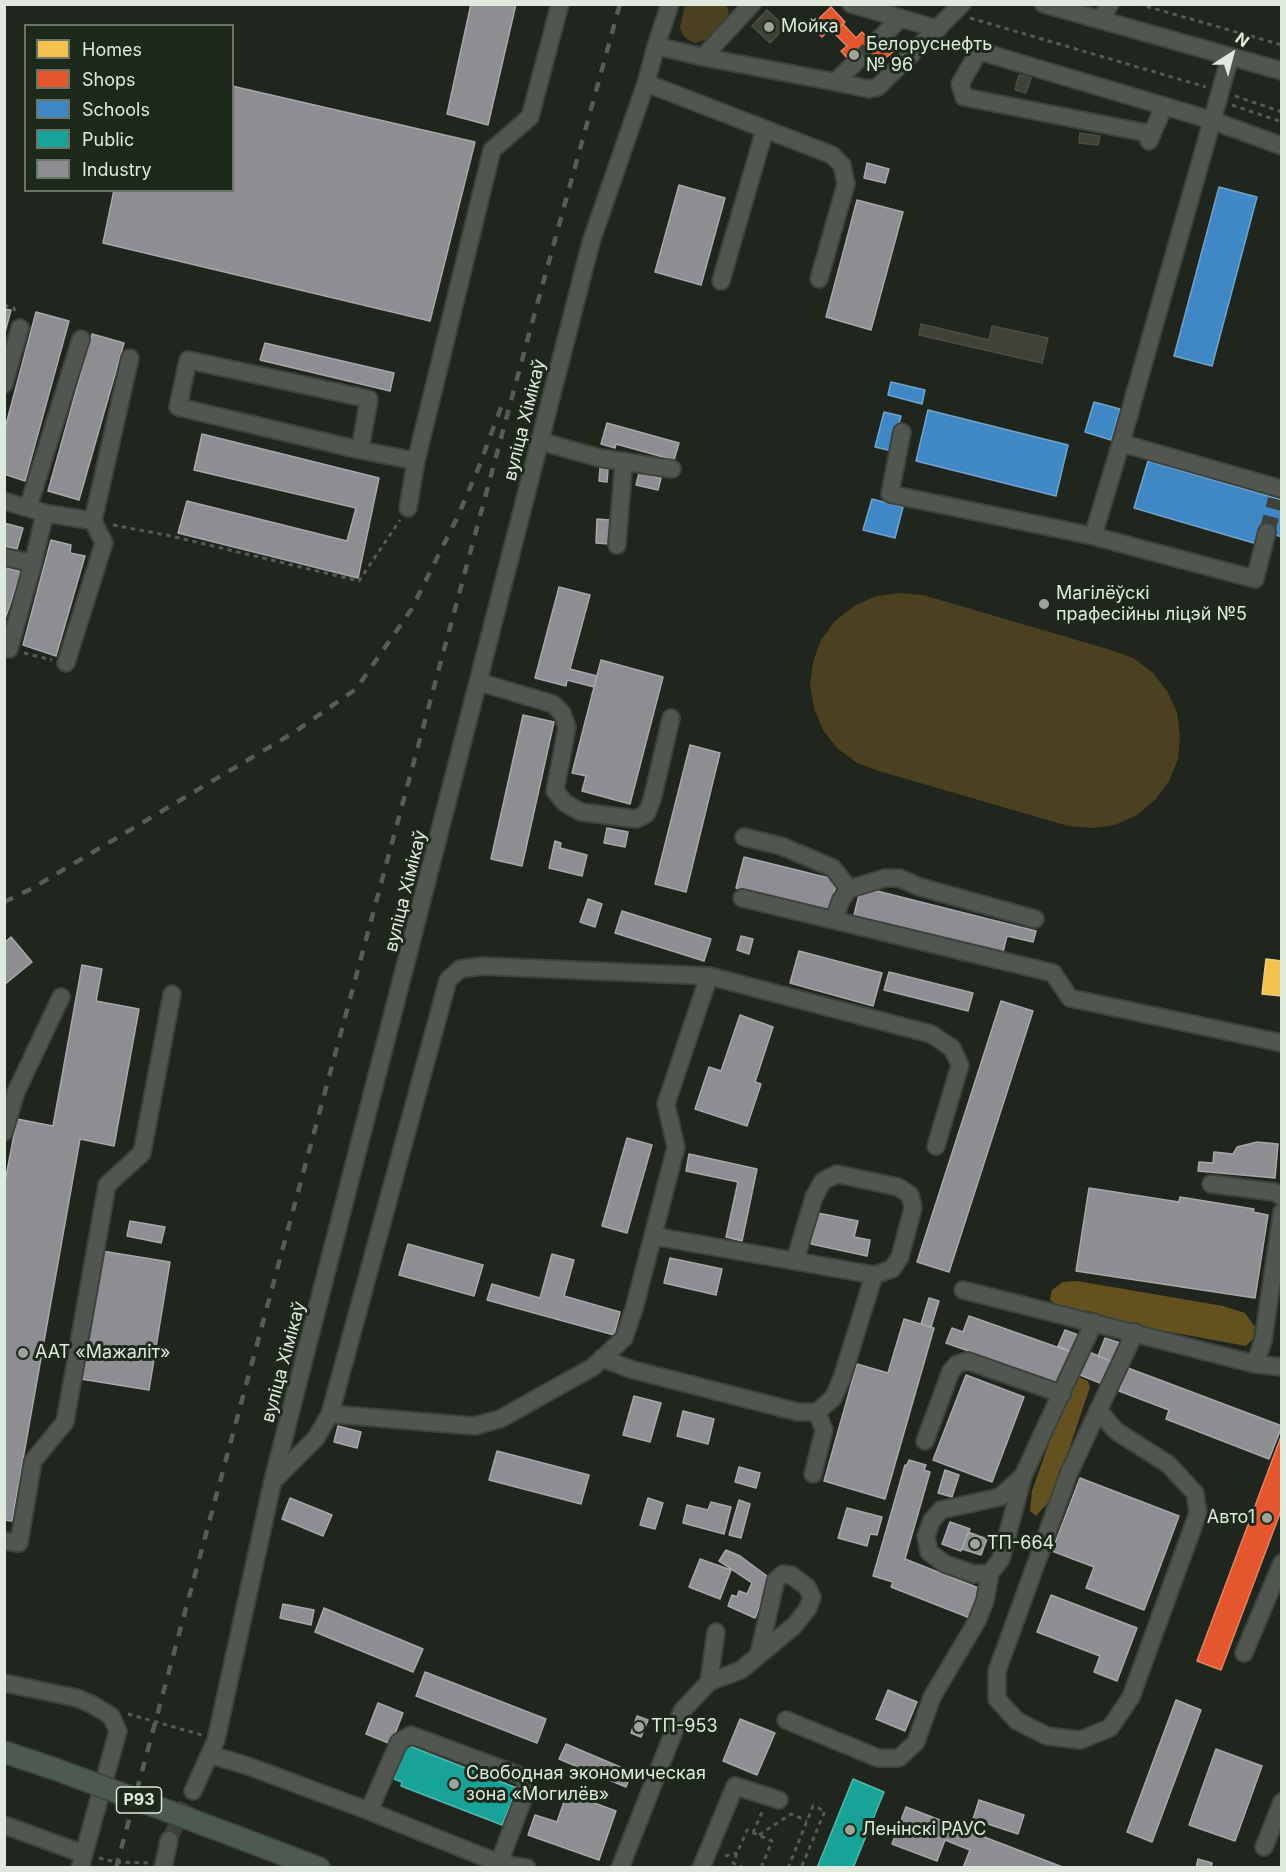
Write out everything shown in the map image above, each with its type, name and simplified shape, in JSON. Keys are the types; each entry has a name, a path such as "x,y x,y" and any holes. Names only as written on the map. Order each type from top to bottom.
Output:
{"main road":[{"name":"Р93","path":"4,1752 319,1868"}],"street":[{"path":"408,508 416,461 492,150 530,117 560,4"},
{"name":"вуліца Хімікаў","path":"192,1791 214,1747 273,1480 591,242 646,83 670,4"},
{"path":"703,57 752,4"},
{"path":"851,4 938,29"},
{"path":"1044,4 1281,71"},
{"path":"1100,20 1110,4"},
{"path":"656,46 869,89 878,87 958,9"},
{"path":"878,40 900,19"},
{"path":"1164,106 1151,137 964,97 960,84 979,51 1164,106 1211,120 1281,146"},
{"path":"1093,536 1230,57"},
{"path":"835,82 857,61"},
{"path":"646,83 832,154 842,165 846,184 819,279"},
{"path":"721,281 765,129"},
{"path":"4,384 20,328"},
{"path":"28,508 81,339"},
{"path":"66,663 104,543 93,521 130,358"},
{"path":"360,450 369,399 188,360 178,407 360,450 416,461"},
{"path":"902,432 890,494 1093,536 1255,579 1267,532"},
{"path":"539,441 600,458 672,470"},
{"path":"1121,443 1279,492"},
{"path":"616,545 624,461"},
{"path":"4,501 45,513 93,521"},
{"path":"9,649 45,513"},
{"path":"4,557 33,563"},
{"path":"479,682 553,704 562,713 567,727 555,791 565,803 581,812 636,819 646,814 652,800 671,718"},
{"path":"744,837 781,846 833,868 849,888"},
{"path":"834,921 841,900 849,888 885,878 899,878 920,887 1035,919"},
{"path":"742,898 1053,974 1070,998 1281,1043"},
{"path":"273,1480 316,1438 330,1414 448,980 460,969 482,966 709,976 931,1034 952,1048 960,1065 936,1146"},
{"path":"330,1414 474,1426 500,1419 593,1367 624,1338 634,1309 676,1147 666,1104 709,976"},
{"path":"4,1541 19,1544 33,1461 65,1422 107,1185 142,1153 172,994"},
{"path":"4,1132 16,1092 61,997"},
{"path":"653,1236 873,1275 892,1269 900,1257 913,1208 910,1196 898,1187 837,1174 823,1181 814,1197 795,1261"},
{"path":"1211,1184 1274,1192 1281,1197"},
{"path":"1256,1364 1263,1341 1281,1212"},
{"path":"602,1359 630,1369 798,1412 817,1412 833,1398 842,1378 873,1275"},
{"path":"963,1290 1256,1364 1281,1367"},
{"path":"786,1720 878,1758 899,1758 916,1742 932,1697 977,1621 985,1601 990,1573 1000,1559 1023,1476 1094,1322"},
{"path":"1098,1410 1116,1431 1168,1464 1195,1493 1198,1513 1131,1696 1110,1728 1080,1740 1047,1736 1017,1721 997,1699 998,1671 1069,1473 1098,1410 1135,1332"},
{"path":"925,1441 951,1371 957,1364 968,1361 1062,1394"},
{"path":"813,1474 824,1430 817,1412"},
{"path":"990,1573 974,1574 945,1564 929,1552 926,1536 932,1520 941,1510 1000,1497 1023,1476"},
{"path":"1244,1653 1281,1563"},
{"path":"709,1682 716,1632"},
{"path":"620,1868 682,1711 709,1682 741,1670 759,1653"},
{"path":"4,1683 76,1698 93,1705 111,1716 118,1731 82,1861 4,1825"},
{"path":"369,1811 399,1742 411,1735 524,1778 527,1789 499,1863"},
{"path":"214,1747 248,1766 499,1863 527,1868"},
{"path":"701,1868 735,1786 774,1798"},
{"path":"1264,1848 1281,1802"},
{"path":"162,1866 169,1840"}],"path":[{"path":"1138,4 1281,45"},
{"path":"958,9 1218,95 1281,112"},
{"path":"1218,95 1281,122"},
{"path":"93,521 171,536 359,581 408,508"},
{"path":"9,649 66,663"},
{"path":"111,1716 130,1714 214,1747"},
{"path":"753,1833 774,1798"},
{"path":"788,1868 813,1806 825,1811 801,1868"},
{"path":"759,1836 791,1814 807,1821"},
{"path":"744,1868 733,1863 747,1830 772,1841 761,1868"},
{"path":"82,1861 162,1866"}],"shaded area":[{"path":"685,5 726,5 729,11 726,22 717,32 695,43 683,35 680,27"},
{"path":"899,593 923,595 1111,650 1133,658 1152,672 1167,691 1177,712 1180,736 1178,759 1169,781 1155,800 1137,815 1115,825 1092,828 1068,826 879,771 857,763 838,749 823,730 814,708 810,685 813,662 821,640 835,621 854,606 876,596"},
{"path":"1077,1281 1223,1306 1245,1313 1255,1327 1253,1339 1246,1346 1105,1320 1093,1312 1060,1307 1050,1300 1052,1290 1063,1282"},
{"path":"1079,1377 1088,1381 1090,1387 1054,1494 1036,1516 1030,1511 1032,1491 1071,1381"}],"building: Homes":[{"path":"1266,959 1282,961 1282,996 1262,994"}],"building: Shops":[{"path":"831,7 845,22 833,34 829,30 822,37 811,26"},
{"path":"843,24 856,38 862,32 867,38 888,44 895,50 873,69 868,64 848,59 841,51 847,46 834,33"},
{"path":"1282,1434 1282,1508 1221,1670 1197,1661"}],"building: Schools":[{"path":"1219,187 1257,197 1212,366 1174,356"},
{"path":"891,382 925,390 922,404 888,395"},
{"path":"1094,402 1120,409 1111,440 1085,432"},
{"path":"928,410 1068,445 1056,496 916,461"},
{"path":"884,412 901,416 892,451 875,447"},
{"path":"1148,461 1282,500 1282,537 1261,530 1257,544 1134,508"},
{"path":"872,499 903,507 895,538 863,530"}],"building: Public":[{"name":"Свободная экономическая зона «Могилёв»","path":"407,1745 517,1788 502,1825 401,1786 402,1782 394,1779"},
{"name":"Ленінскі РАУС","path":"853,1779 884,1792 853,1868 817,1868"}],"building: Industry":[{"path":"471,4 516,4 488,125 447,114"},
{"path":"234,86 475,142 430,321 103,243 114,192 234,192"},
{"path":"867,163 889,169 885,183 864,178"},
{"path":"679,185 725,198 701,285 655,272"},
{"path":"857,200 903,212 871,330 826,317"},
{"path":"4,309 11,310 4,336"},
{"path":"36,312 69,321 25,481 4,474 4,432"},
{"path":"92,334 124,343 79,500 48,491"},
{"path":"265,343 394,373 390,391 260,360"},
{"path":"607,423 679,443 674,460 616,444 615,448 601,444"},
{"path":"202,434 379,478 358,578 178,533 187,501 347,541 356,508 194,470"},
{"path":"600,468 608,469 607,482 599,481"},
{"path":"639,473 661,478 658,490 636,485"},
{"path":"597,519 610,520 609,544 596,543"},
{"path":"4,523 23,528 17,549 4,546"},
{"path":"51,540 71,545 70,553 85,556 56,656 23,645"},
{"path":"4,567 21,572 4,622"},
{"path":"559,587 590,595 570,669 597,676 594,687 567,680 566,686 535,678"},
{"path":"601,660 663,677 630,804 582,791 586,776 572,773"},
{"path":"523,715 554,722 522,866 491,859"},
{"path":"690,745 720,753 686,892 655,884"},
{"path":"607,828 628,832 625,847 604,843"},
{"path":"555,841 561,843 560,848 587,855 582,876 549,868"},
{"path":"744,857 837,880 830,911 736,888"},
{"path":"861,887 1036,931 1033,942 1007,936 1003,952 854,915"},
{"path":"588,899 602,904 595,927 580,922"},
{"path":"622,911 711,939 704,961 615,933"},
{"path":"741,936 753,939 749,954 737,950"},
{"path":"11,937 32,962 4,985 4,943"},
{"path":"799,951 882,973 873,1006 790,983"},
{"name":"ААТ «Мажаліт»","path":"82,965 102,969 96,1001 139,1009 114,1146 80,1139 12,1521 4,1520 4,1187 17,1119 53,1126"},
{"path":"889,972 973,993 968,1011 884,990"},
{"path":"1001,1001 1033,1011 949,1272 917,1262"},
{"path":"740,1015 773,1027 755,1082 761,1084 747,1126 695,1109 709,1067 721,1071"},
{"path":"627,1138 652,1145 627,1233 602,1226"},
{"path":"1257,1142 1278,1144 1275,1178 1198,1171 1199,1162 1213,1163 1214,1152 1233,1154 1237,1147"},
{"path":"689,1154 757,1169 742,1241 726,1237 738,1182 686,1171"},
{"path":"1089,1188 1179,1202 1180,1197 1254,1209 1253,1212 1268,1215 1255,1298 1076,1271"},
{"path":"818,1213 858,1221 854,1237 870,1240 867,1256 811,1244"},
{"path":"130,1221 165,1227 161,1243 127,1236"},
{"path":"408,1244 483,1265 474,1296 399,1275"},
{"path":"102,1251 170,1262 149,1390 81,1379"},
{"path":"552,1254 574,1260 564,1296 620,1312 614,1335 487,1300 492,1284 540,1298"},
{"path":"670,1258 722,1269 716,1295 664,1283"},
{"path":"929,1298 939,1301 931,1327 921,1324"},
{"path":"969,1316 1071,1352 1060,1383 946,1343 952,1328 963,1332"},
{"path":"904,1319 934,1328 885,1499 824,1481 857,1364 888,1373"},
{"path":"1065,1330 1078,1335 1072,1352 1058,1346"},
{"path":"1105,1338 1120,1343 1113,1362 1098,1356"},
{"path":"1089,1352 1113,1362 1105,1385 1080,1375"},
{"path":"1128,1368 1282,1426 1269,1459 1166,1419 1169,1410 1119,1391"},
{"path":"966,1375 1024,1397 992,1482 933,1460"},
{"path":"634,1396 661,1403 650,1442 623,1435"},
{"path":"683,1411 714,1419 708,1444 677,1436"},
{"path":"338,1426 361,1432 357,1448 334,1442"},
{"path":"497,1451 589,1475 581,1504 489,1480"},
{"path":"909,1460 926,1465 924,1470 930,1472 905,1559 981,1589 970,1618 891,1587 893,1582 873,1576 905,1465"},
{"path":"739,1467 760,1473 756,1488 735,1482"},
{"path":"945,1470 959,1475 952,1497 938,1493"},
{"path":"1080,1478 1179,1516 1144,1610 1086,1588 1094,1567 1052,1551"},
{"path":"290,1498 332,1515 323,1536 282,1519"},
{"path":"648,1498 663,1503 655,1529 640,1525"},
{"path":"739,1500 750,1504 741,1538 729,1535"},
{"path":"711,1502 731,1507 724,1534 683,1523 687,1505 708,1510"},
{"path":"847,1508 882,1517 877,1535 870,1534 867,1546 838,1538"},
{"path":"950,1522 970,1529 961,1551 942,1544"},
{"name":"ТП-664","path":"968,1532 987,1539 981,1555 962,1549"},
{"path":"726,1550 740,1556 771,1579 755,1618 728,1606 732,1595 737,1597 739,1591 747,1594 752,1583 719,1561"},
{"path":"700,1559 731,1570 720,1599 689,1587"},
{"path":"1051,1595 1137,1628 1117,1681 1094,1672 1100,1656 1037,1632"},
{"path":"283,1604 314,1610 311,1625 280,1618"},
{"path":"324,1608 423,1649 413,1672 315,1632"},
{"path":"425,1672 546,1719 537,1743 416,1696"},
{"path":"888,1690 917,1702 905,1731 876,1719"},
{"path":"1176,1700 1201,1710 1152,1842 1127,1832"},
{"path":"378,1703 403,1713 391,1744 366,1734"},
{"name":"ТП-953","path":"637,1716 648,1720 641,1737 631,1733"},
{"path":"740,1719 775,1733 757,1775 723,1761"},
{"path":"566,1744 632,1772 626,1787 559,1759"},
{"path":"1216,1749 1262,1766 1235,1841 1189,1825"},
{"path":"567,1793 616,1811 599,1860 528,1835 535,1815 557,1822"},
{"path":"979,1800 1024,1815 1018,1834 973,1819"},
{"path":"906,1807 1065,1868 963,1868 970,1850 945,1840 937,1861 892,1844"},
{"path":"1198,1859 1212,1863 1211,1868 1196,1868"}],"building: Other":[{"name":"Мойка","path":"767,10 785,27 770,43 752,26"},
{"path":"1019,75 1031,78 1026,93 1015,90"},
{"path":"1080,133 1100,136 1098,145 1079,143"},
{"path":"921,324 989,340 992,326 1048,338 1042,363 919,335"}],"tunnel":[{"path":"857,61 878,40"},
{"path":"1267,532 1276,499"},
{"path":"169,1840 193,1791"}],"railway":[{"path":"116,1868 620,4"},
{"path":"4,902 31,889 293,733 356,689 411,610 458,516 503,402"}],"place":[{"name":"Мойка","path":"769,27"},
{"name":"Белоруснефть № 96","path":"854,55"},
{"name":"Магілёўскі прафесійны ліцэй №5","path":"1044,604"},
{"name":"ААТ «Мажаліт»","path":"23,1353"},
{"name":"Авто1","path":"1267,1518"},
{"name":"ТП-664","path":"975,1544"},
{"name":"ТП-953","path":"639,1727"},
{"name":"Свободная экономическая зона «Могилёв»","path":"454,1784"},
{"name":"Ленінскі РАУС","path":"850,1830"}]}
